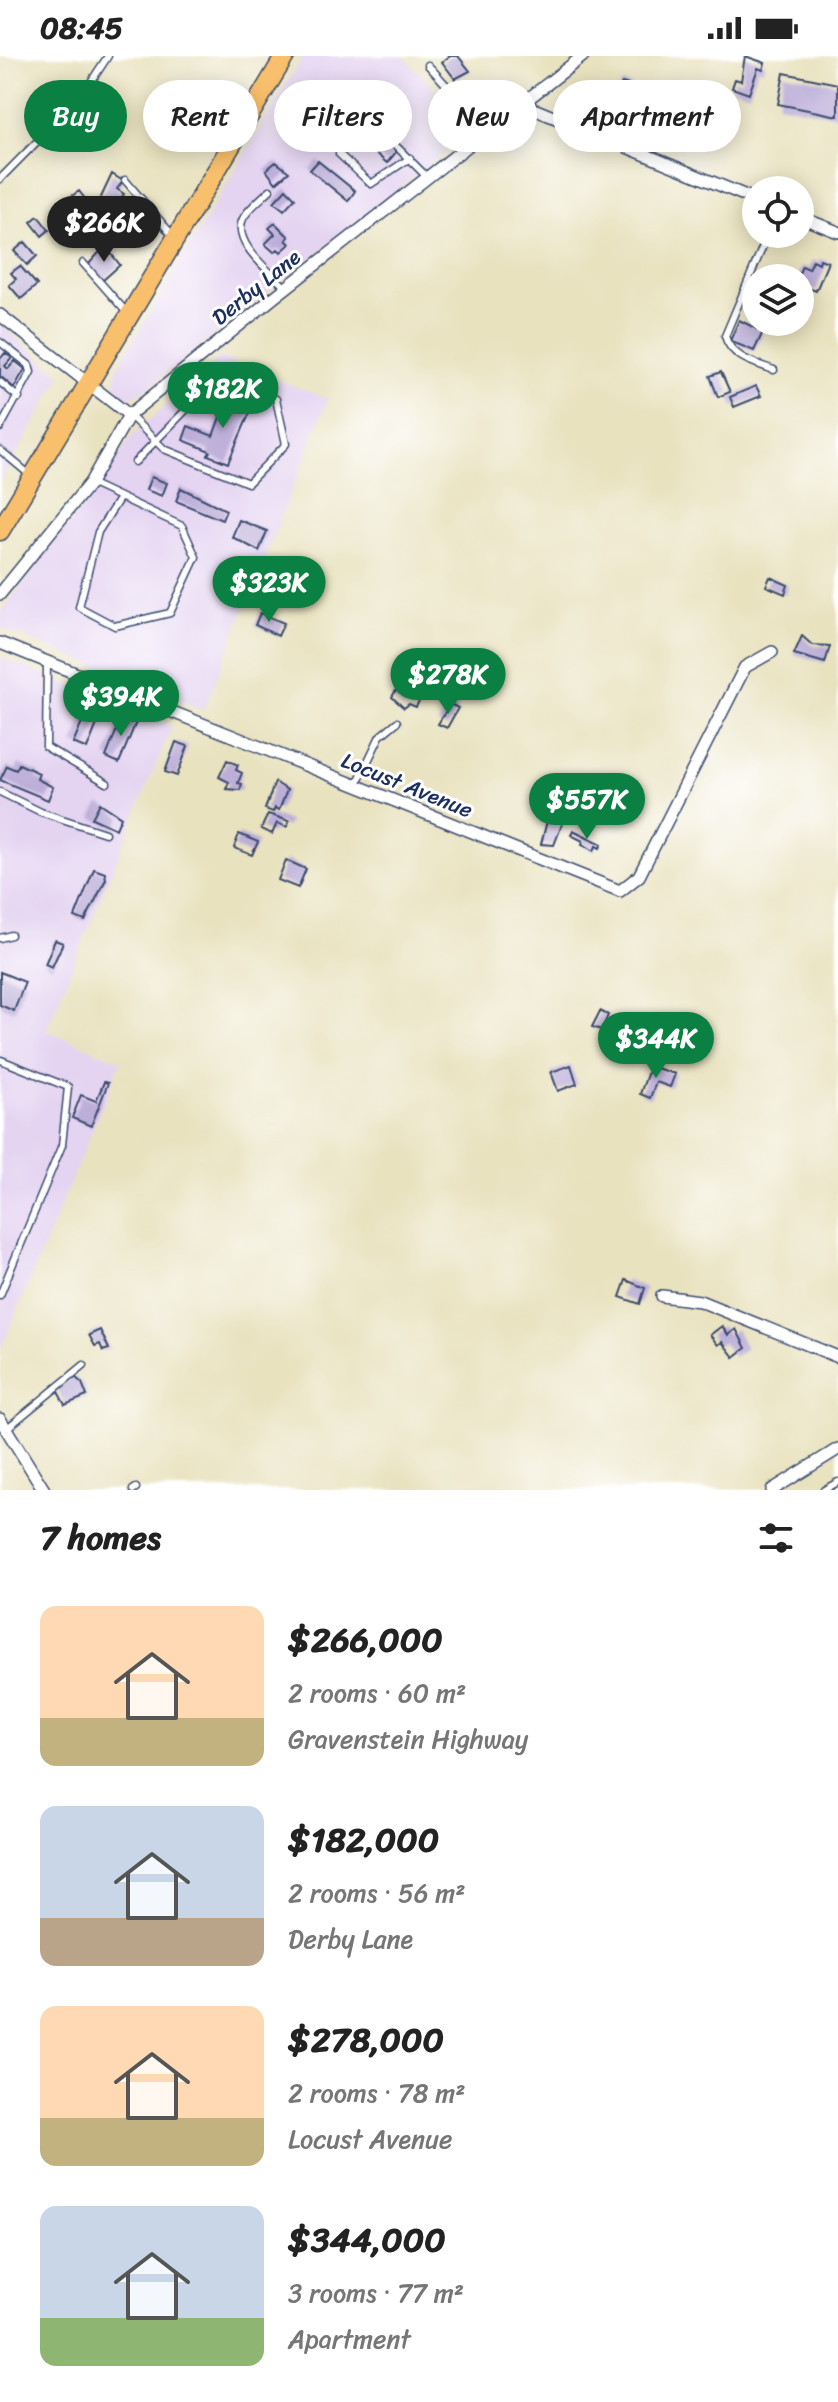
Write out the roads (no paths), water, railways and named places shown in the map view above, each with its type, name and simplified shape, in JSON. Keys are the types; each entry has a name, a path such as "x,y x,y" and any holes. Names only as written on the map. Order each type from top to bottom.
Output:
{"main road":[{"path":"0,531 285,56"}],"street":[{"name":"Derby Lane","path":"537,94 583,56"},
{"path":"537,110 742,194"},
{"name":"Derby Lane","path":"0,594 90,483 129,415 460,152"},
{"path":"814,223 838,232"},
{"path":"0,315 129,415"},
{"name":"Locust Avenue","path":"0,643 620,891 639,876 745,667 772,652"},
{"path":"662,1296 700,1301 838,1357"},
{"path":"3,1424 44,1490"},
{"path":"772,1490 838,1449"}],"lane":[{"path":"0,179 81,97 108,56"},
{"path":"428,65 442,80"},
{"path":"404,152 427,177"},
{"path":"339,154 371,184 410,158"},
{"path":"125,180 176,240"},
{"path":"270,190 243,217 241,230 245,244 286,288"},
{"path":"762,248 725,336 730,347 740,356 774,370"},
{"path":"83,263 130,317"},
{"path":"0,342 29,365 29,381 1,425"},
{"path":"129,415 156,441 164,449 248,483 286,444 276,399 221,374 156,441 135,462"},
{"path":"0,382 19,398"},
{"path":"0,450 33,477"},
{"path":"90,483 182,526 196,557 170,613 115,626 79,607 98,532 119,499"},
{"path":"47,661 46,747 107,783"},
{"path":"356,786 380,736 397,722"},
{"path":"0,792 41,812 105,833"},
{"path":"0,938 11,935"},
{"path":"0,1295 62,1145 68,1087 1,1060"},
{"path":"3,1424 84,1365"},
{"path":"824,1490 838,1482"}]}
